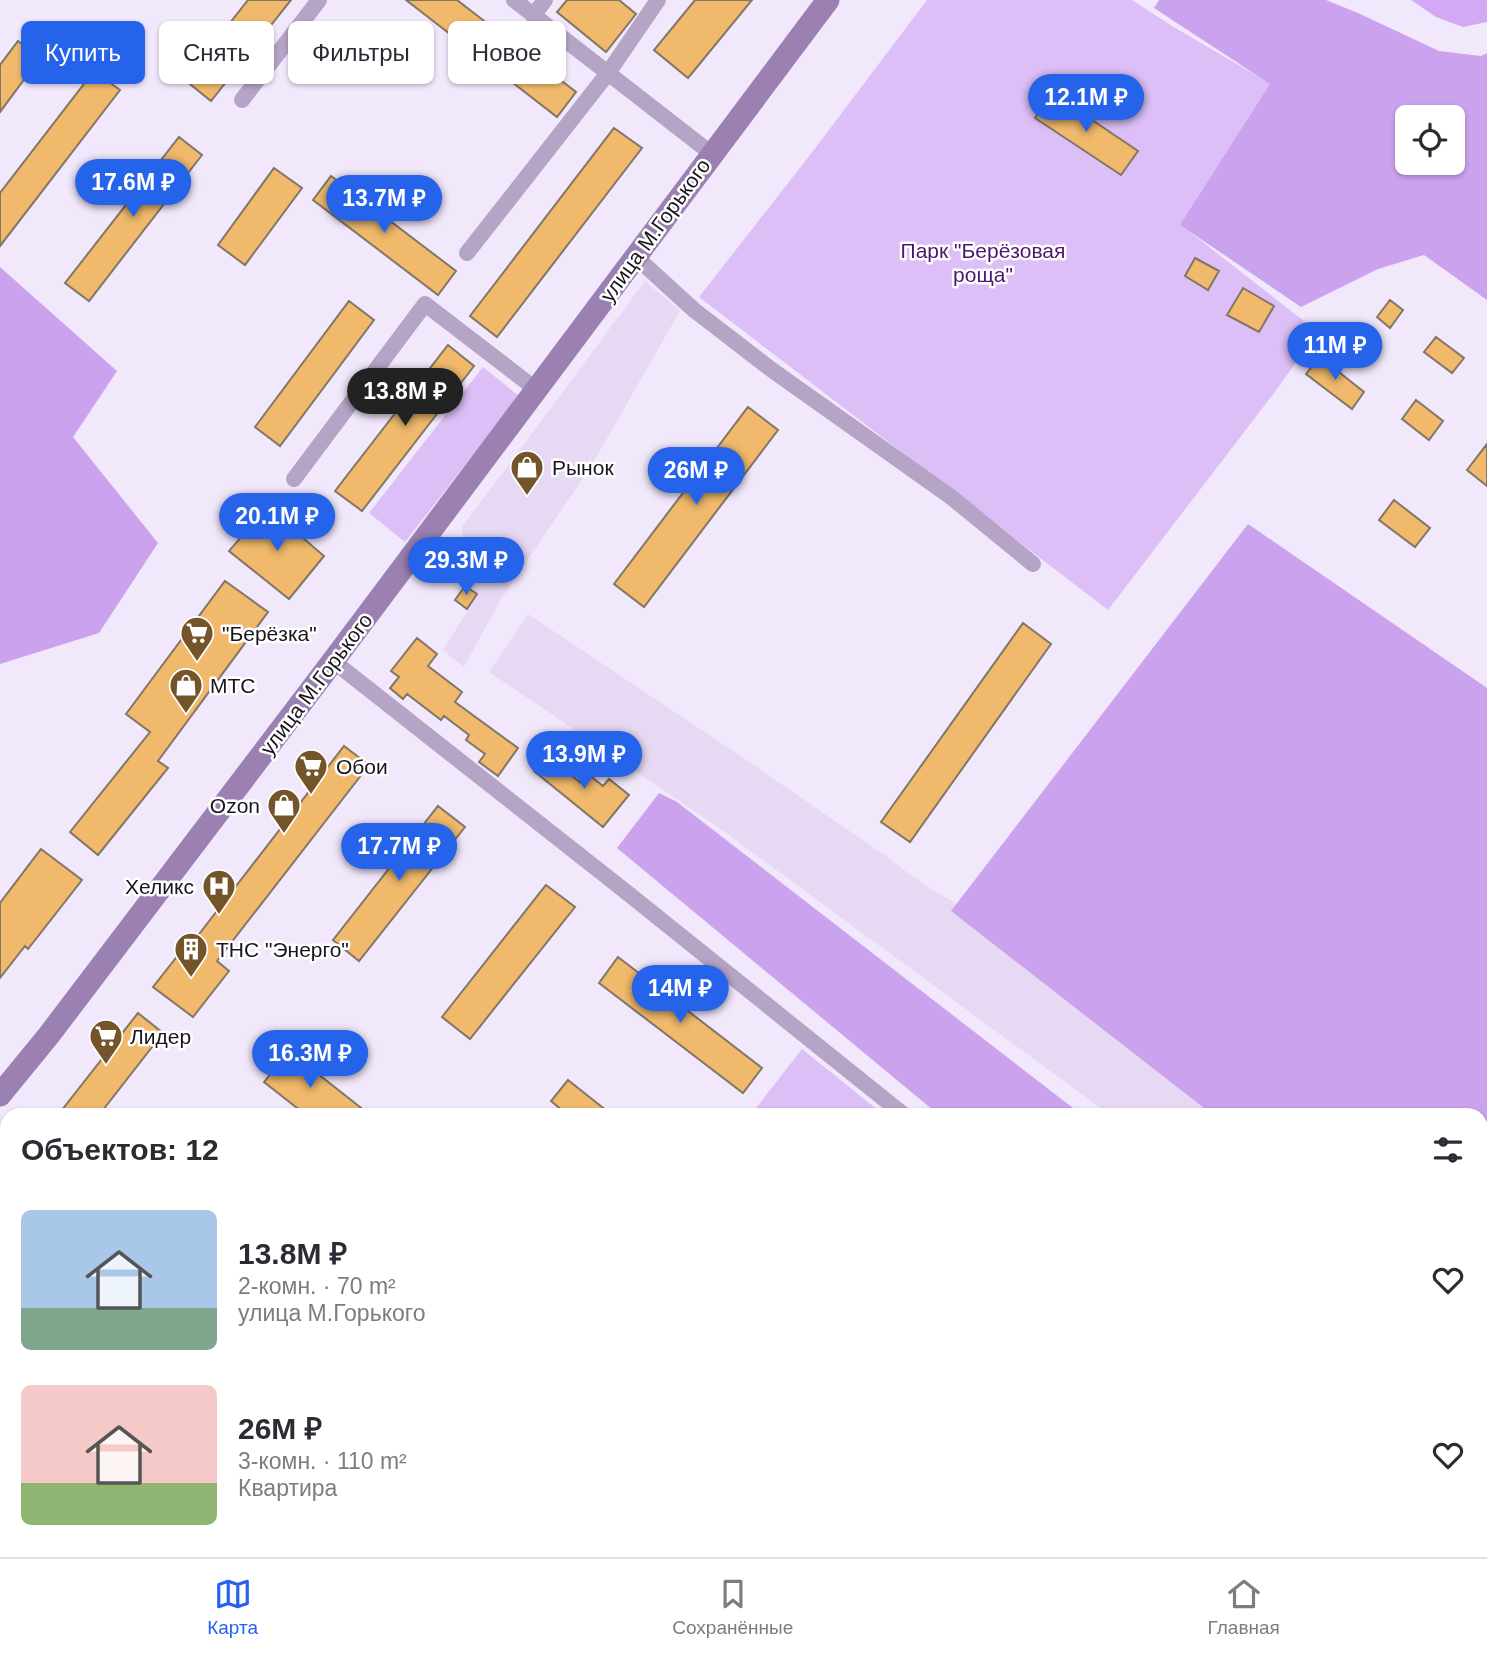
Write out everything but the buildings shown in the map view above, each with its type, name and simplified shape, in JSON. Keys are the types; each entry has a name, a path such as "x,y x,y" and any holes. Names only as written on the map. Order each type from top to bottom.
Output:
{"main road":[{"name":"улица М.Горького","path":"0,1096 333,661 828,0"}],"street":[{"path":"242,100 319,0"},
{"path":"514,0 712,154"},
{"path":"533,16 545,0"},
{"path":"467,253 608,73 658,0"},
{"path":"636,257 694,310 772,370 951,497 1033,564"},
{"path":"294,479 425,304 537,390"},
{"path":"333,661 895,1108"}],"shaded area":[{"path":"1159,0 1326,0 1439,51 1481,56 1487,53 1487,300 1424,255 1378,269 1301,307 1180,225 1270,84 1154,8"},
{"path":"1411,0 1487,0 1487,22 1463,27 1436,17"},
{"path":"0,267 117,371 73,437 158,543 99,633 0,664"},
{"name":"Рынок","path":"645,281 680,311 590,468 501,599 464,667 443,650 476,597 466,565 462,527"},
{"path":"1248,524 1487,688 1487,1108 1204,1108 951,911"},
{"path":"528,614 742,757 923,884 976,915 1210,1108 1100,1108 715,825 489,672"},
{"path":"659,793 677,802 1073,1108 931,1108 617,848"}],"green space":[{"name":"Парк \"Берёзовая роща\"","path":"927,0 1132,0 1271,84 1181,225 1318,331 1277,389 1108,610 699,297"},
{"path":"483,367 519,396 405,542 369,513"},
{"path":"802,1049 875,1108 756,1108"}],"place":[{"name":"Рынок","path":"527,497"},
{"name":"\"Берёзка\"","path":"197,663"},
{"name":"МТС","path":"186,715"},
{"name":"Обои","path":"311,796"},
{"name":"Ozon","path":"284,835"},
{"name":"Хеликс","path":"219,916"},
{"name":"ТНС \"Энерго\"","path":"191,979"},
{"name":"Лидер","path":"106,1066"}]}
